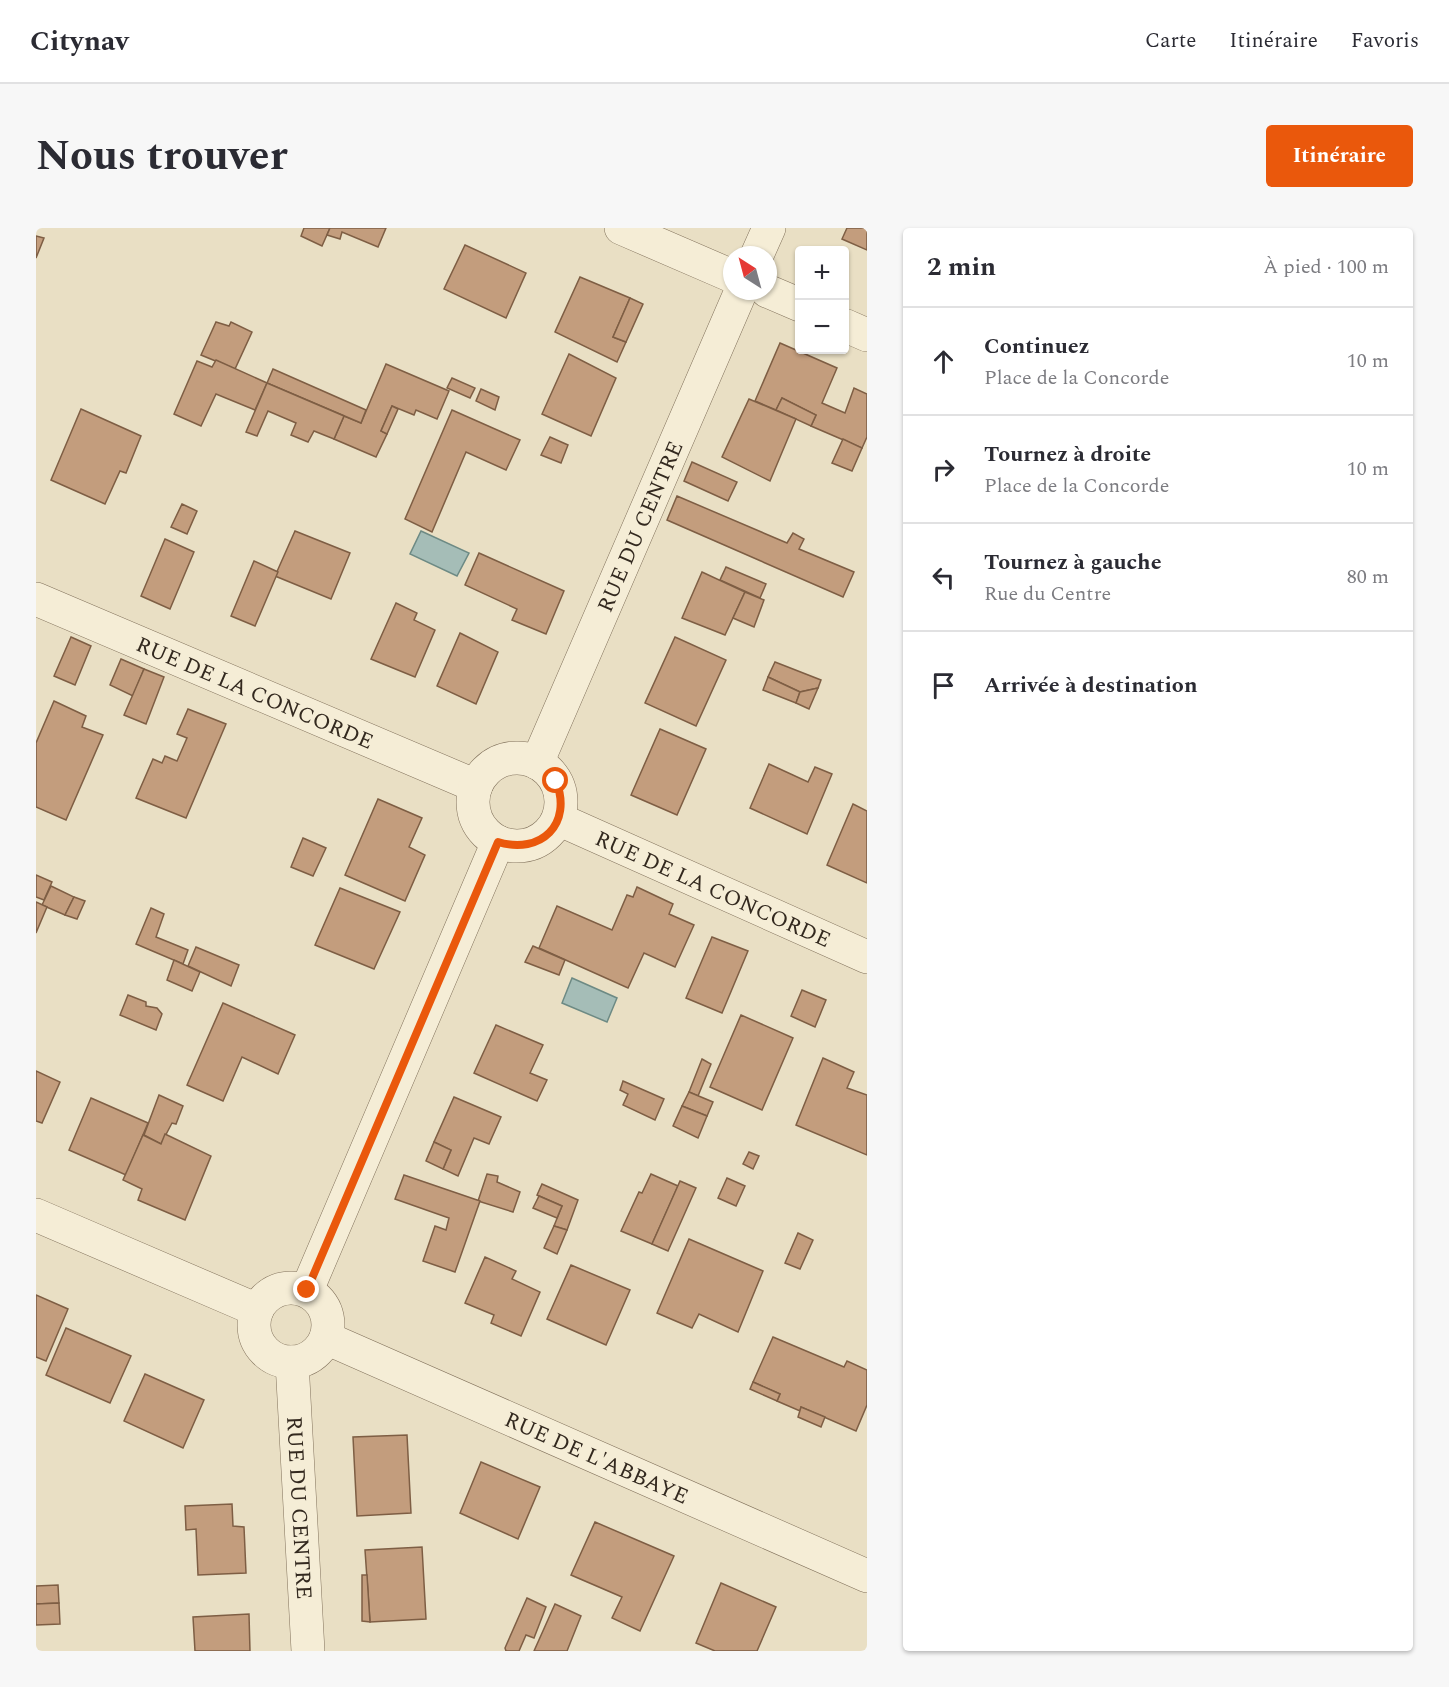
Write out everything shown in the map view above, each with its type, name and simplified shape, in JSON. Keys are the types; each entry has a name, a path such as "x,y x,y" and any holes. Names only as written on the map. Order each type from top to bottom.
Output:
{"street":[{"path":"621,228 723,272"},
{"path":"761,246 769,228"},
{"path":"777,295 795,303"},
{"name":"RUE DU CENTRE","path":"537,763 737,300"},
{"path":"849,327 867,335"},
{"name":"RUE DE LA CONCORDE","path":"36,599 476,786"},
{"path":"525,759 537,763 548,770 561,793 558,819 550,832 539,841 526,846 512,846 498,842 483,829 474,812 476,786 490,767 501,761 525,759"},
{"name":"RUE DE LA CONCORDE","path":"558,819 867,957"},
{"path":"307,1290 498,842"},
{"path":"36,1215 257,1310"},
{"path":"285,1288 307,1290 318,1298 325,1308 329,1321 326,1338 315,1354 304,1360 291,1362 271,1356 262,1348 254,1328 257,1310 265,1297 274,1291 285,1288"},
{"name":"RUE DE L'ABBAYE","path":"326,1338 867,1576"},
{"name":"RUE DU CENTRE","path":"291,1362 308,1651"}],"water":[{"path":"421,531 469,553 457,576 410,554"},
{"path":"572,978 617,998 607,1022 562,1003"}],"building":[{"path":"304,228 330,228 322,246 301,236"},
{"path":"330,228 386,228 378,247 342,232 340,239 327,235"},
{"path":"847,228 867,228 867,250 842,239"},
{"path":"36,236 44,238 36,258"},
{"path":"465,245 526,273 506,318 444,289"},
{"path":"580,277 630,298 613,337 626,342 617,362 555,332"},
{"path":"630,298 643,304 626,342 613,337"},
{"path":"216,322 229,326 231,322 252,332 235,369 201,355"},
{"path":"780,343 795,350 795,354 805,354 837,368 822,403 845,413 854,388 867,394 867,437 862,448 811,426 816,415 782,398 776,410 755,401"},
{"path":"569,354 616,378 591,436 542,414"},
{"path":"216,360 267,383 255,410 216,394 201,426 174,414 197,361 212,367"},
{"path":"386,364 449,391 437,419 416,410 414,415 392,406 381,431 387,434 376,457 334,439 344,416 361,423"},
{"path":"273,369 366,410 361,423 267,383"},
{"path":"452,378 475,388 470,398 447,388"},
{"path":"267,383 344,416 334,439 314,431 308,442 291,435 296,423 268,411 257,436 246,432"},
{"path":"481,389 499,397 495,410 476,401"},
{"path":"782,398 816,415 811,426 776,410"},
{"path":"749,399 796,419 770,481 722,457"},
{"path":"392,406 398,409 387,434 381,431"},
{"path":"81,409 141,436 126,473 120,471 105,504 51,480"},
{"path":"452,410 520,440 506,470 466,452 432,532 405,519"},
{"path":"550,437 568,445 561,463 541,455"},
{"path":"843,439 862,448 852,471 832,463"},
{"path":"692,462 737,482 728,501 684,481"},
{"path":"677,496 787,543 793,533 804,539 799,549 854,572 843,597 667,520"},
{"path":"182,504 197,511 187,534 171,527"},
{"path":"295,531 350,553 331,599 275,576"},
{"path":"165,539 194,552 170,609 141,596"},
{"path":"479,553 564,591 546,634 512,620 517,609 465,585"},
{"path":"254,561 278,572 255,626 231,616"},
{"path":"726,567 766,584 760,598 720,580"},
{"path":"702,572 745,592 725,635 682,618"},
{"path":"745,592 764,600 754,627 733,618"},
{"path":"396,603 417,613 414,620 435,630 415,677 371,659"},
{"path":"460,633 498,652 476,704 437,686"},
{"path":"71,637 91,646 75,685 54,676"},
{"path":"675,637 726,660 696,726 645,703"},
{"path":"121,659 144,669 133,696 110,685"},
{"path":"775,662 821,680 818,688 800,692 768,677"},
{"path":"144,669 164,677 146,724 124,715"},
{"path":"768,677 800,692 796,703 763,690"},
{"path":"818,688 809,709 796,703 800,692"},
{"path":"54,701 86,716 82,727 103,735 66,820 36,807 36,743"},
{"path":"188,709 226,724 186,818 136,798 153,759 162,763 165,756 177,761 187,738 177,734"},
{"path":"660,729 706,749 677,815 631,795"},
{"path":"769,764 808,782 815,767 832,774 807,834 750,808"},
{"path":"378,799 422,818 409,847 425,855 405,901 345,875"},
{"path":"853,804 867,811 867,883 827,865"},
{"path":"303,838 326,848 313,876 291,867"},
{"path":"36,875 52,882 44,900 36,897"},
{"path":"51,886 74,897 65,915 42,905"},
{"path":"637,887 673,904 669,914 694,925 675,967 644,953 628,988 539,948 557,906 612,930 627,895 633,897"},
{"path":"340,888 400,912 374,969 315,945"},
{"path":"74,897 85,901 77,919 65,915"},
{"path":"36,902 47,907 36,933"},
{"path":"151,908 164,914 156,937 188,950 183,964 136,944"},
{"path":"712,937 748,951 722,1013 686,998"},
{"path":"533,946 565,960 559,975 525,962"},
{"path":"196,947 239,965 231,986 188,966"},
{"path":"174,960 200,972 192,991 167,980"},
{"path":"802,990 826,1000 815,1027 791,1016"},
{"path":"128,995 146,1002 146,1006 157,1008 162,1014 156,1030 120,1015"},
{"path":"223,1003 295,1035 278,1074 242,1057 223,1101 187,1085"},
{"path":"741,1015 793,1038 762,1110 710,1087"},
{"path":"496,1025 543,1045 530,1073 547,1080 537,1101 474,1073"},
{"path":"823,1058 854,1072 847,1088 867,1095 867,1155 796,1125"},
{"path":"702,1059 711,1064 698,1096 689,1092"},
{"path":"36,1071 60,1082 42,1123 36,1121"},
{"path":"623,1081 664,1099 655,1120 623,1105 628,1094 620,1090"},
{"path":"689,1092 713,1102 707,1116 682,1106"},
{"path":"159,1095 183,1106 176,1124 172,1123 161,1144 144,1135"},
{"path":"454,1097 501,1117 489,1144 474,1138 458,1176 443,1169 451,1150 434,1142"},
{"path":"91,1098 148,1123 126,1175 69,1150"},
{"path":"682,1106 707,1116 698,1138 673,1126"},
{"path":"165,1134 211,1156 185,1220 138,1200 142,1189 123,1180 143,1135 161,1144"},
{"path":"434,1142 451,1150 443,1169 426,1161"},
{"path":"749,1152 759,1156 753,1169 743,1164"},
{"path":"487,1174 498,1176 497,1182 520,1192 513,1212 478,1201"},
{"path":"651,1174 678,1186 652,1244 621,1231 639,1192 642,1193"},
{"path":"404,1175 480,1201 455,1272 423,1261 435,1226 446,1230 449,1218 395,1199"},
{"path":"727,1178 745,1186 736,1206 718,1198"},
{"path":"680,1181 696,1188 668,1251 652,1244"},
{"path":"542,1184 578,1200 567,1230 554,1226 562,1206 537,1195"},
{"path":"539,1196 562,1206 557,1218 533,1208"},
{"path":"554,1226 567,1230 557,1254 544,1248"},
{"path":"798,1233 813,1240 800,1269 785,1263"},
{"path":"689,1239 763,1271 738,1332 699,1314 692,1328 657,1313"},
{"path":"485,1257 516,1271 512,1279 540,1292 521,1336 491,1323 494,1315 465,1303"},
{"path":"571,1265 630,1290 606,1345 547,1319"},
{"path":"36,1295 68,1309 46,1361 36,1357"},
{"path":"66,1328 131,1356 110,1403 46,1375"},
{"path":"773,1337 844,1367 847,1361 867,1370 867,1405 856,1431 801,1407 800,1411 777,1401 780,1394 753,1382"},
{"path":"145,1374 204,1400 183,1448 124,1421"},
{"path":"753,1382 780,1394 777,1401 750,1389"},
{"path":"801,1407 825,1417 821,1427 798,1417"},
{"path":"407,1435 411,1513 357,1516 353,1437"},
{"path":"481,1462 540,1487 518,1539 460,1513"},
{"path":"232,1504 233,1526 244,1527 246,1573 198,1575 196,1529 186,1530 185,1506"},
{"path":"595,1522 674,1556 640,1631 612,1618 622,1597 571,1575"},
{"path":"422,1547 426,1619 370,1622 365,1550"},
{"path":"362,1575 367,1575 370,1622 362,1621"},
{"path":"721,1583 776,1607 757,1651 715,1651 696,1643"},
{"path":"58,1585 59,1603 36,1604 36,1586"},
{"path":"527,1598 546,1607 534,1638 526,1635 519,1651 506,1651 505,1648"},
{"path":"59,1603 60,1624 36,1625 36,1604"},
{"path":"555,1604 581,1616 567,1651 534,1651"},
{"path":"249,1614 250,1651 195,1651 193,1617"}],"route":[{"path":"307,1290 498,842 512,846 526,846 539,841 550,832 558,819 561,806 561,793 556,781"}]}
